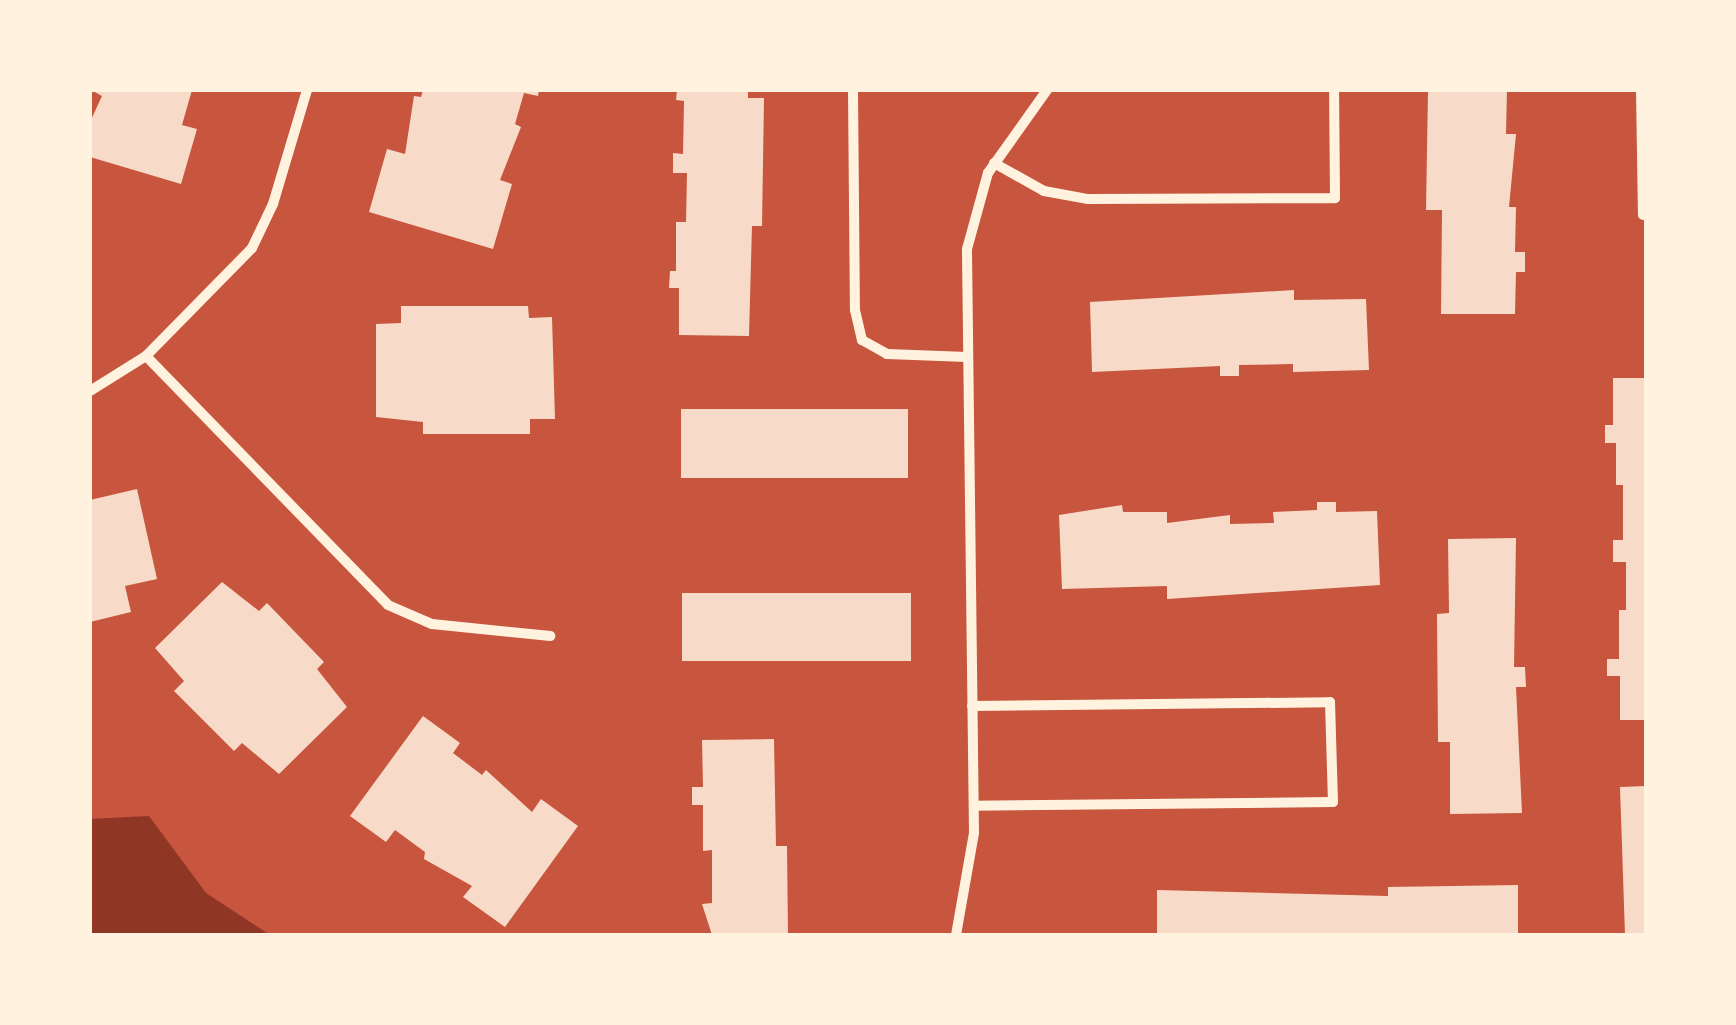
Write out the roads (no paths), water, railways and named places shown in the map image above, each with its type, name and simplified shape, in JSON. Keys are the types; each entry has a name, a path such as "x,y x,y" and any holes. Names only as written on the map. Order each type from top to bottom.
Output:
{"street":[{"path":"90,391 146,356 252,248 273,204 307,90"},
{"path":"853,90 855,310 862,340 887,354 967,356"},
{"path":"956,935 974,806 967,356 969,230 994,163 1046,90"},
{"path":"994,163 1044,191 1088,199 1335,198 1334,90"},
{"path":"1641,90 1642,215"},
{"path":"146,356 388,605 432,624 550,636"},
{"path":"972,706 1330,702 1333,802 974,806"}]}
